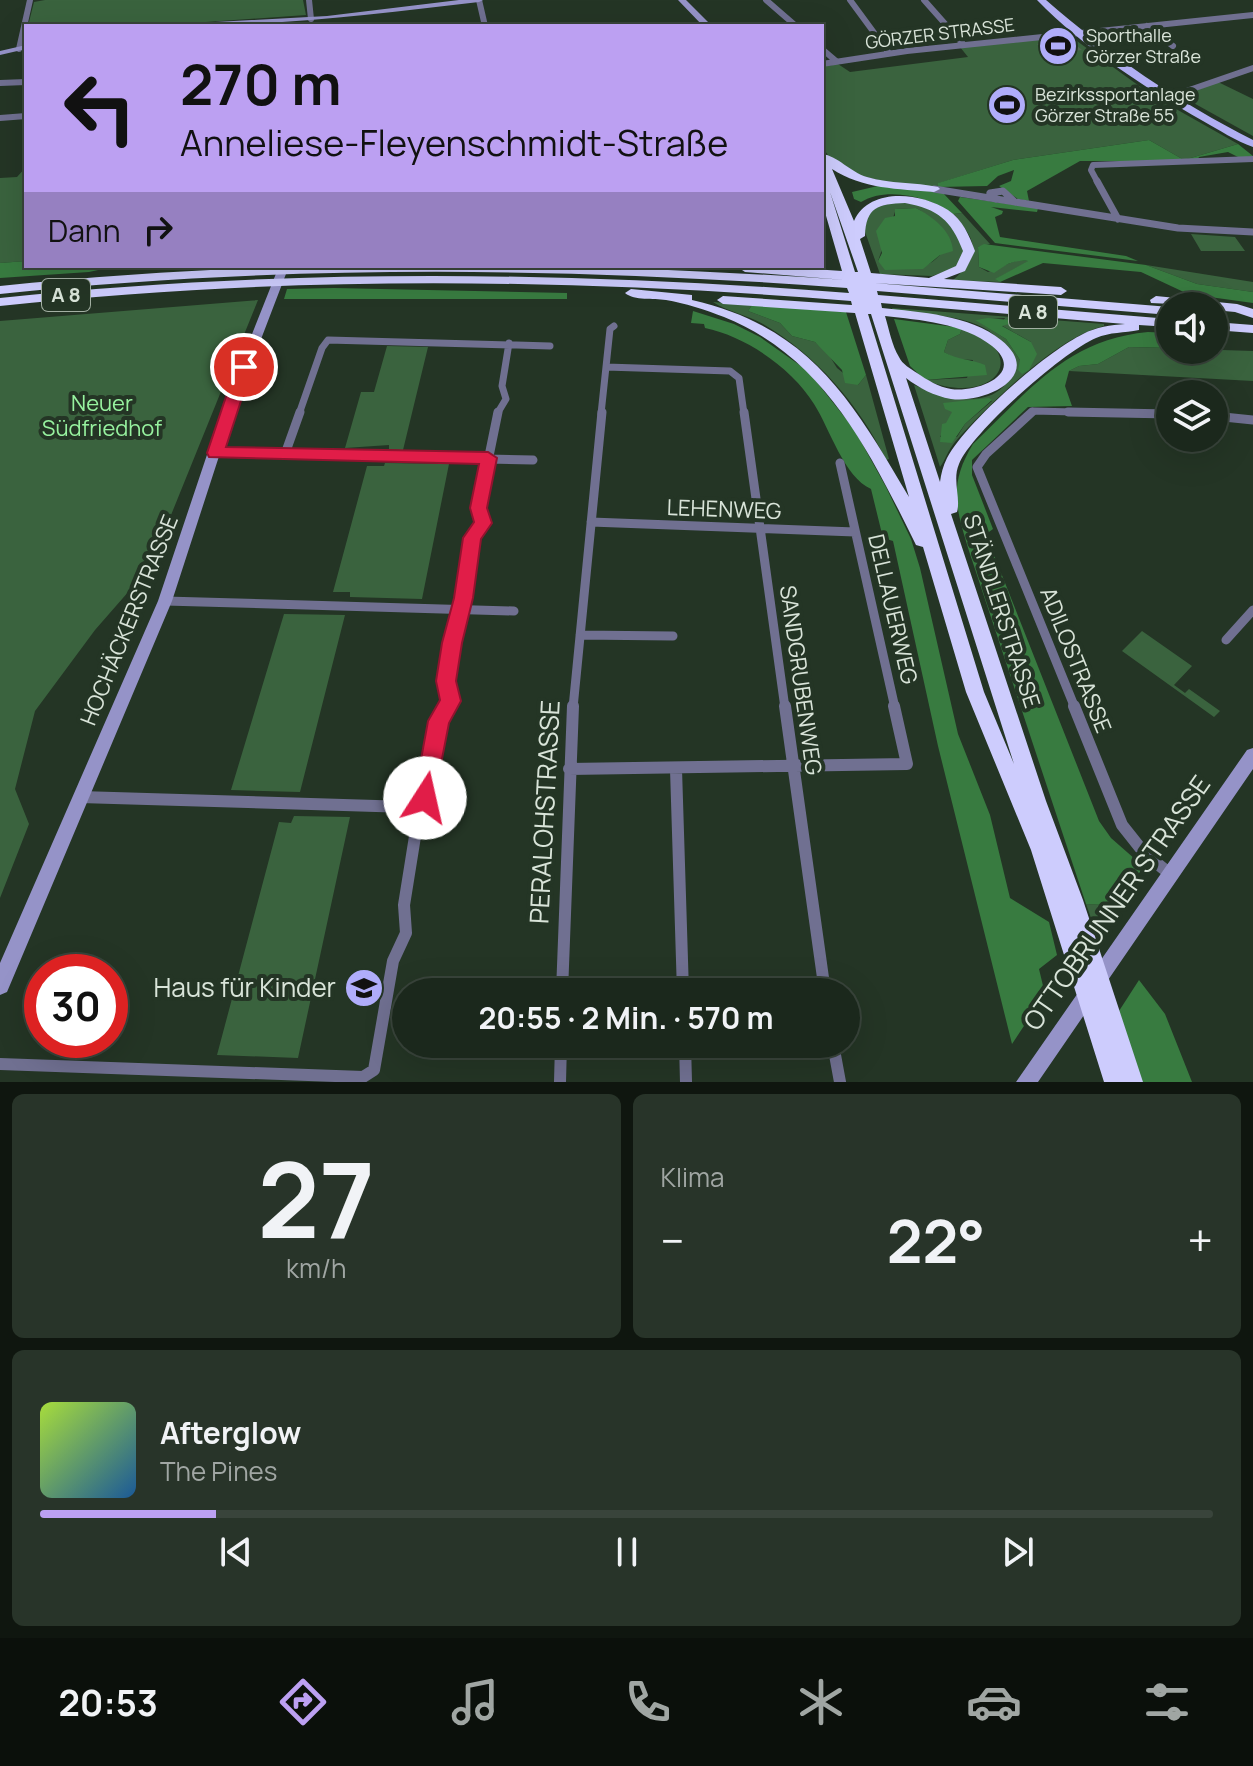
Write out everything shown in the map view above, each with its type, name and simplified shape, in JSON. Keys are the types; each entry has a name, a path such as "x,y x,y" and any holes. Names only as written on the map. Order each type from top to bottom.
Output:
{"highway":[{"path":"824,151 835,167 843,172 934,189"},
{"name":"STÄNDLERSTRASSE","path":"824,161 837,189 975,692 1041,850 1068,906 1131,1082"},
{"name":"STÄNDLERSTRASSE","path":"824,189 843,248 856,261"},
{"path":"856,261 862,250 857,228 861,214 868,207 901,199 933,205 962,228 969,251 961,268 952,273 917,280"},
{"path":"824,219 843,248"},
{"name":"A 8","path":"0,290 222,272 409,268"},
{"name":"A 8","path":"494,268 648,272 1156,310"},
{"path":"740,268 1156,300"},
{"path":"780,268 790,271"},
{"path":"998,286 1019,277"},
{"path":"483,278 496,284 897,314 953,322 979,330 996,342 1006,354 1009,367 1004,381 993,389 978,394 953,395 920,383 892,360"},
{"name":"A 8","path":"0,302 131,290 263,283 483,278 617,282 1156,322"},
{"path":"1170,290 1174,292"},
{"path":"656,296 692,302 742,318 769,331 818,371 838,394 874,447 920,535 933,575 944,585"},
{"path":"1228,307 1253,315"},
{"path":"1228,314 1253,315"},
{"path":"950,533 953,518 947,483 955,457 1013,396 1064,351 1087,337 1156,325"},
{"path":"1228,327 1253,329"},
{"name":"STÄNDLERSTRASSE","path":"874,328 892,360 950,533 1068,906 1116,1082"}],"main road":[{"path":"1041,0 1078,33 1169,97 1253,144"}],"street":[{"path":"26,24 30,0"},
{"path":"309,0 311,19"},
{"path":"217,24 311,19 340,21 472,0 479,0 485,24"},
{"path":"674,0 698,24"},
{"path":"682,0 706,24"},
{"path":"766,0 794,24"},
{"path":"850,0 889,53"},
{"path":"924,0 963,44"},
{"name":"GÖRZER STRASSE","path":"824,64 963,44 1253,15"},
{"path":"1147,26 1173,46"},
{"path":"0,53 23,48"},
{"path":"824,51 836,61"},
{"path":"1169,97 1253,68"},
{"path":"1240,72 1253,78"},
{"path":"0,83 24,82"},
{"path":"0,118 24,116"},
{"path":"1118,219 1091,166 1103,163 1189,164 1253,159"},
{"path":"934,189 1198,231 1253,232"},
{"name":"HOCHÄCKERSTRASSE","path":"0,985 165,601 233,397 283,268"},
{"name":"PERALOHSTRASSE","path":"562,978 569,769 606,367 610,329 614,326"},
{"path":"285,454 322,348 328,340 550,346"},
{"path":"0,1064 301,1079 369,1076 376,1064 393,961 406,933 404,905 438,721 450,701 446,681 472,538 483,523 479,508 498,411 506,399 502,386 509,343"},
{"name":"SANDGRUBENWEG","path":"606,367 730,371 738,374 823,978"},
{"name":"ADILOSTRASSE","path":"1156,414 1033,411 980,461 978,476 1122,825 1145,854 1169,873"},
{"path":"1228,417 1253,420"},
{"path":"215,453 533,460"},
{"name":"DELLAUERWEG","path":"793,766 907,764 840,463"},
{"name":"LEHENWEG","path":"591,522 855,532"},
{"path":"165,601 514,611"},
{"path":"1226,640 1253,610"},
{"path":"580,635 673,636"},
{"name":"OTTOBRUNNER STRASSE","path":"1026,1082 1253,755"},
{"path":"569,769 793,766"},
{"path":"676,769 683,978"},
{"path":"80,797 441,808"},
{"path":"560,1082 561,1058"},
{"path":"685,1058 686,1082"},
{"path":"836,1058 840,1082"}],"green space":[{"path":"303,0 306,15 178,24 28,24 34,2"},
{"name":"Bezirkssportanlage Görzer Straße 55","path":"1070,36 1153,96 1238,144 1184,160 1149,140 1013,160 939,183 938,188 889,182 854,173 828,155 824,146 824,67 838,64 850,72 968,57 960,47"},
{"path":"1218,82 1253,99 1253,136 1181,96"},
{"path":"1149,140 1184,160 1238,144 1253,156 1240,158 1228,152 1199,157 1197,161 1080,161 1027,191 1029,201 1018,199 999,186 1011,181 1014,170 998,176 987,186 938,187 938,183 1013,160"},
{"path":"24,169 24,261 0,263 0,178 17,177"},
{"path":"882,185 943,193 962,213 953,214 933,203 895,194 871,197 861,202 854,199 852,192"},
{"path":"960,197 1038,208 1037,212 991,207 1003,211 995,217 1000,237 1126,256 1138,261 995,243 958,201"},
{"path":"896,202 910,203 939,214 965,250 956,268 932,276 880,274 864,229 865,216 876,207","holes":["916,208 929,217 936,227 940,255 926,266 911,269 878,261 896,209"]},
{"path":"916,208 935,220 945,231 953,251 940,255 923,269 885,270 878,261 882,253 876,231 885,218 895,216 895,209"},
{"path":"962,213 990,244 978,247 979,267 988,272 1015,261 1029,261 996,279 1000,282 953,280 972,256 972,241 953,214"},
{"path":"1191,234 1235,237 1245,251 1201,251"},
{"path":"984,244 1146,265 1197,284 1253,292 1253,303 1228,300 1228,292 1184,292 1141,272 1043,263 1000,282 995,279 1028,261 1012,262 994,273 979,267 978,247"},
{"path":"24,261 24,268 107,268 0,278 0,263"},
{"path":"1146,265 1253,282 1253,292 1197,284"},
{"path":"287,289 567,293 567,299 284,299"},
{"name":"Neuer Südfriedhof","path":"258,300 150,567 95,630 35,711 15,789 29,824 0,898 0,321"},
{"path":"713,302 752,305 748,311 780,323 792,336 815,342 827,352 837,368 858,385 866,375 889,459 886,460 849,401 801,350 763,324"},
{"path":"752,305 846,312 866,375 858,385 845,383 842,370 815,342 792,336 780,323 748,311"},
{"path":"892,308 1104,326 1066,343 1024,374 955,442 940,467 914,385 954,397 982,398 1005,386 1013,373 997,338 977,324","holes":["1005,318 1001,325 1031,342 1020,360 1006,339 976,320","992,401 965,424 957,437 940,437 957,403"]},
{"path":"693,311 734,324 760,337 808,371 854,429 911,539 958,734 990,815 1010,898 1049,922 1057,955 1039,969 1045,994 1012,1044 938,746 893,541 883,538 871,489 861,483 845,463 814,404 793,378 751,346 705,328 704,324 691,323"},
{"path":"894,319 962,328 960,334 948,340 944,352 985,365 987,375 925,380 910,366"},
{"path":"975,320 1010,320 1009,324 1002,326 1031,342 1037,354 1029,370 1022,374 1018,370 1020,360 1006,339"},
{"path":"962,328 984,338 997,350 1001,363 997,374 987,383 971,387 950,387 925,380 967,378 973,360 956,359 944,352 948,340 960,334"},
{"path":"1156,332 1156,348 1129,347 1098,364 1079,366 1069,371 1065,386 1072,406 1028,407 972,460 972,475 993,529 978,540 981,547 992,550 1099,821 1111,838 1144,867 1135,878 1120,878 1105,905 1086,904 969,551 958,509 957,485 973,444 1031,387 1071,357 1119,337"},
{"path":"387,346 428,347 403,450 389,449 389,445 345,448 361,392 374,392"},
{"path":"1129,347 1156,348 1156,364 1228,364 1228,350 1253,351 1253,381 1069,371 1079,366 1098,364"},
{"path":"992,400 965,424 952,443 940,442 942,424 946,423 952,412 945,409 943,403"},
{"path":"385,463 449,464 422,599 350,597 350,592 333,592 367,466 384,466"},
{"path":"284,614 345,615 300,792 231,790"},
{"path":"1142,631 1192,666 1174,685 1185,693 1189,689 1220,711 1214,717 1122,651"},
{"path":"294,816 350,817 298,1058 217,1055 279,822 291,823"},
{"path":"1120,877 1135,878 1096,932 1086,904 1105,905"},
{"path":"1139,980 1165,1014 1192,1082 1142,1082 1119,1011"}],"building":[{"name":"Sporthalle Görzer Straße","path":"1070,40 1082,50 1048,54 1037,44"}],"place":[{"name":"Sporthalle Görzer Straße","path":"1058,46"},
{"name":"Bezirkssportanlage Görzer Straße 55","path":"1007,105"},
{"name":"Haus für Kinder","path":"364,988"}],"route":[{"path":"244,367 215,453 488,458 479,508 483,523 472,538 446,681 450,701 438,721 425,798"}]}
